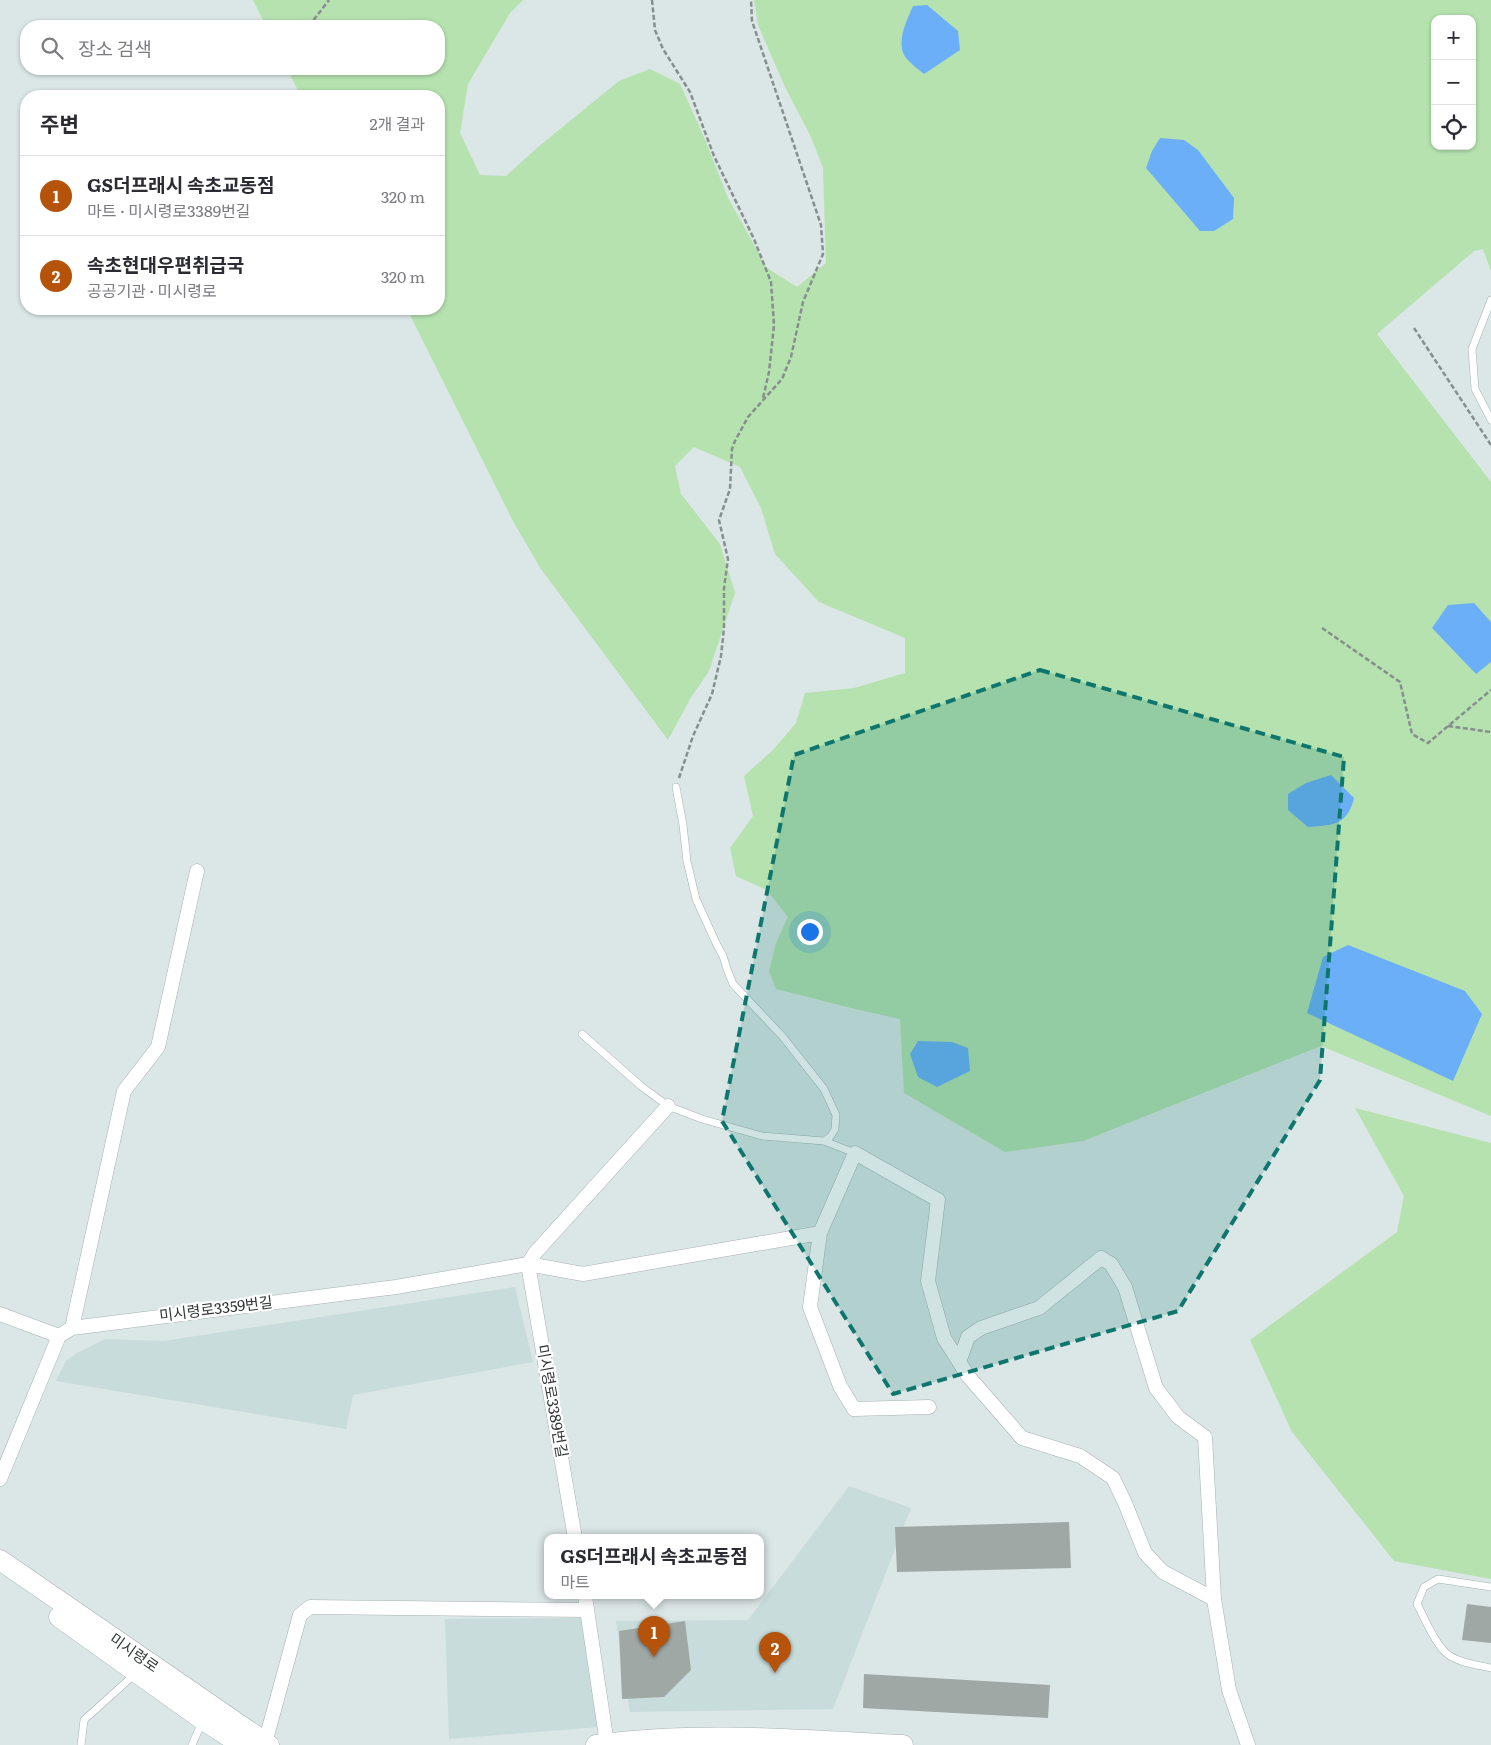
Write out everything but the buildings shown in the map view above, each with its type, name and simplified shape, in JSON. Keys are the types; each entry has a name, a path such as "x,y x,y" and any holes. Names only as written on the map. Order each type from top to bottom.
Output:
{"main road":[{"name":"미시령로","path":"0,1560 267,1744"},
{"name":"미시령로","path":"0,1575 203,1720 242,1745"},
{"path":"602,1744 734,1737 903,1745"}],"street":[{"path":"72,1328 124,1091 158,1047 197,871"},
{"path":"668,1106 528,1264 583,1274 820,1233"},
{"path":"929,1407 854,1409 840,1386 810,1307 820,1233 855,1153 938,1200 928,1281 944,1338 968,1376 1022,1438 1080,1456 1113,1478 1145,1553 1163,1572 1214,1599"},
{"path":"959,1362 968,1337 981,1328 1039,1308 1101,1258 1111,1264 1125,1287 1156,1388 1178,1417 1205,1438 1214,1599 1229,1690 1248,1745"},
{"name":"미시령로3359번길","path":"59,1336 72,1328 396,1287 528,1264"},
{"name":"미시령로3389번길","path":"528,1264 574,1534"},
{"path":"0,1314 59,1336 0,1479"},
{"path":"267,1744 300,1615 310,1607 586,1603 602,1744"}],"lane":[{"path":"1491,300 1472,349 1476,389 1491,420"},
{"path":"676,787 687,861 696,899 724,956 726,969 733,984 782,1037 824,1089 836,1115 834,1129 824,1141"},
{"path":"582,1034 641,1086 668,1106 702,1119 762,1136 824,1141 855,1153"},
{"path":"1491,1587 1438,1579 1424,1587 1417,1604 1428,1627 1444,1652 1466,1663 1491,1668"},
{"path":"81,1745 84,1720 137,1673"},
{"path":"192,1745 203,1720"}],"path":[{"path":"314,20 329,0"},
{"path":"652,0 656,30 663,49 690,92 714,156 754,238 771,282 774,325 770,372 763,400"},
{"path":"676,787 693,736 712,694 721,656 724,628 724,588 728,559 720,520 730,489 732,449 748,417 782,379 791,357 803,302 823,254 821,225 752,21 751,0"},
{"path":"1414,328 1491,445"},
{"path":"1322,628 1400,682 1412,734 1428,743 1491,690"},
{"path":"1448,726 1491,732"}],"highlighted area":[{"path":"1040,670 1344,757 1320,1080 1178,1311 893,1394 722,1121 794,755"}],"shaded area":[{"path":"515,1287 533,1362 353,1395 346,1429 56,1381 66,1361 77,1353 105,1339 164,1341"},
{"path":"849,1486 911,1508 833,1709 630,1712 616,1621 748,1620"},
{"path":"582,1618 599,1727 449,1739 445,1619"}],"green space":[{"path":"253,0 523,0 510,13 468,84 460,133 480,175 506,176 538,147 619,81 650,69 680,84 704,137 728,198 767,268 797,287 826,263 823,168 811,137 785,87 758,25 754,0 1491,0 1491,271 1483,249 1474,251 1377,334 1491,482 1491,1116 1321,1046 1083,1141 1005,1152 904,1093 900,1019 776,989 769,971 776,943 788,917 767,890 736,876 730,848 753,816 744,776 774,749 796,723 805,693 854,688 905,673 905,638 819,602 775,554 761,508 740,467 694,447 675,466 681,494 720,544 735,593 709,671 690,699 668,740 541,569 514,523 410,315 445,315 445,90 298,90 290,75 445,75 445,20 263,20"},
{"path":"1355,1108 1491,1143 1491,1579 1394,1561 1292,1432 1250,1340 1397,1232 1404,1196"}],"water":[{"path":"927,5 958,31 960,50 924,74 906,58 903,52 902,39 905,25 913,6"},
{"path":"1160,138 1184,140 1198,150 1234,198 1233,219 1214,231 1200,231 1146,168 1152,151"},
{"path":"1474,603 1491,622 1491,662 1476,674 1432,628 1448,605"},
{"path":"1331,775 1354,798 1351,807 1343,819 1338,822 1325,826 1308,827 1288,810 1288,794 1306,783"},
{"path":"1348,945 1465,991 1482,1014 1453,1081 1307,1013 1323,957"},
{"path":"918,1041 952,1042 968,1048 970,1071 937,1087 918,1077 910,1054"}],"place":[{"name":"GS더프래시 속초교동점","path":"654,1657"},
{"name":"속초현대우편취급국","path":"775,1673"}]}
